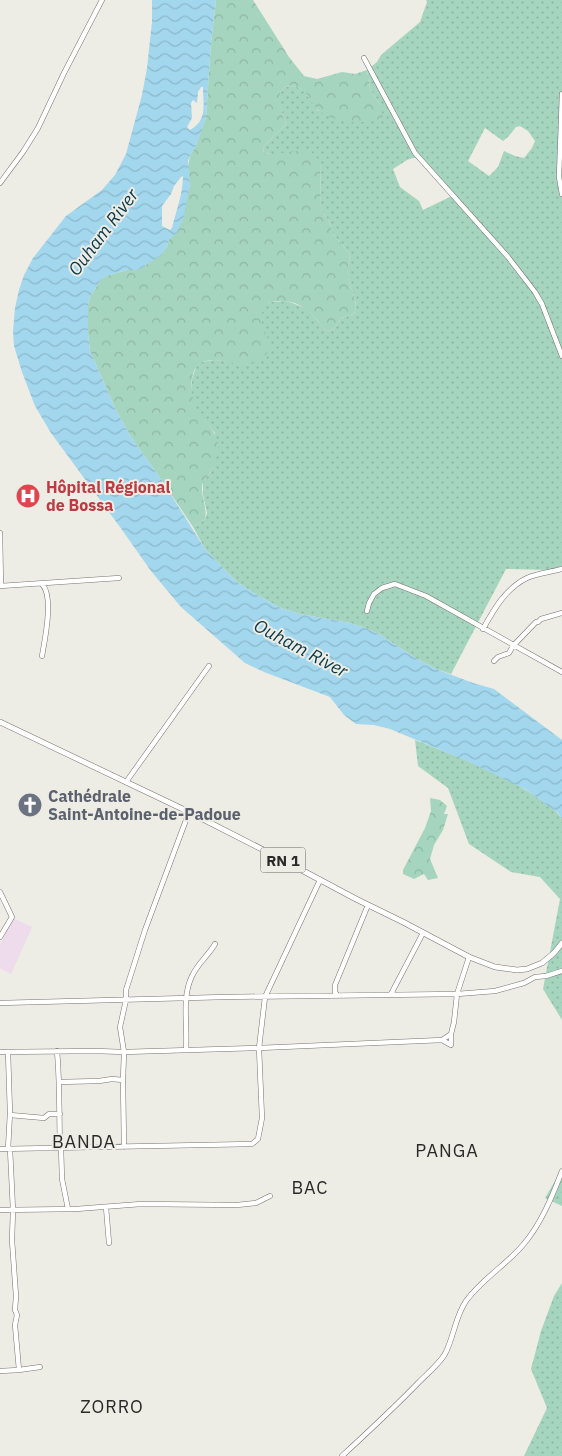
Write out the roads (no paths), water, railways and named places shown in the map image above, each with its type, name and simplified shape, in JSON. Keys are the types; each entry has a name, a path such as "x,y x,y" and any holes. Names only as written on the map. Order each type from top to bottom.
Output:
{"main road":[{"name":"RN 1","path":"0,722 189,812 469,958 495,967 518,970 542,963 562,943"}],"street":[{"path":"0,182 23,152 38,128 102,0"},
{"path":"364,58 416,153 508,257 535,292 542,304 562,356"},
{"path":"562,94 559,177 562,194"},
{"path":"0,533 0,586 119,578"},
{"path":"483,629 506,594 516,584 535,575 562,569"},
{"path":"42,584 46,588 49,614 42,656"},
{"path":"367,611 374,594 382,588 395,584 426,596 562,672"},
{"path":"494,661 498,657 509,653 513,646 536,622 562,613"},
{"path":"126,782 209,666"},
{"path":"124,1146 124,1052 120,1026 126,1000 126,990 131,971 189,812"},
{"path":"0,1149 252,1144 258,1139 262,1118 259,1048 265,996 320,880"},
{"path":"0,892 12,917 0,937"},
{"path":"328,995 335,985 368,905"},
{"path":"391,994 424,933"},
{"path":"186,1050 185,999 192,976 202,959 208,956 215,944"},
{"path":"0,1052 124,1052 442,1040 451,1044 457,994 469,958"},
{"path":"534,966 535,977"},
{"path":"0,1004 265,996 457,994 487,992 515,986 535,977 562,971"},
{"path":"335,985 337,995"},
{"path":"442,1040 451,1034"},
{"path":"57,1051 62,1179 68,1209"},
{"path":"8,1052 9,1149 13,1210 12,1240 16,1296 15,1310 17,1315 15,1325 20,1370"},
{"path":"59,1082 123,1080"},
{"path":"10,1115 44,1118 49,1114 60,1114"},
{"path":"342,1456 427,1375 444,1354 458,1314 466,1301 482,1282 522,1246 536,1228 555,1190 562,1171"},
{"path":"0,1210 68,1209 141,1204 237,1205 256,1203 270,1196"},
{"path":"106,1207 109,1243"},
{"path":"0,1370 20,1370 40,1366"}],"water":[{"name":"Ouham River","path":"152,0 216,0 206,117 195,148 188,161 190,185 183,220 176,234 169,239 167,247 160,256 138,270 127,270 106,276 100,281 90,297 88,305 90,351 116,410 131,437 163,482 205,549 237,582 281,608 365,628 379,634 436,669 494,689 562,740 562,819 558,813 525,789 467,761 390,729 374,725 356,724 344,715 330,697 245,663 181,607 151,571 51,433 35,406 14,346 15,308 19,290 33,258 66,216 102,190 115,175 126,154 142,95 152,22","holes":["203,87 204,100 202,117 200,122 190,130 187,127 192,118 191,103 193,100 197,103 198,92","183,176 181,196 170,230 162,226 162,206 171,194 174,186"]}],"place":[{"name":"Hôpital Régional de Bossa","path":"28,496"},
{"name":"Cathédrale Saint-Antoine-de-Padoue","path":"30,805"}],"district":[{"name":"BANDA","path":"84,1141"},
{"name":"PANGA","path":"447,1150"},
{"name":"BAC","path":"310,1187"},
{"name":"ZORRO","path":"112,1406"}]}
